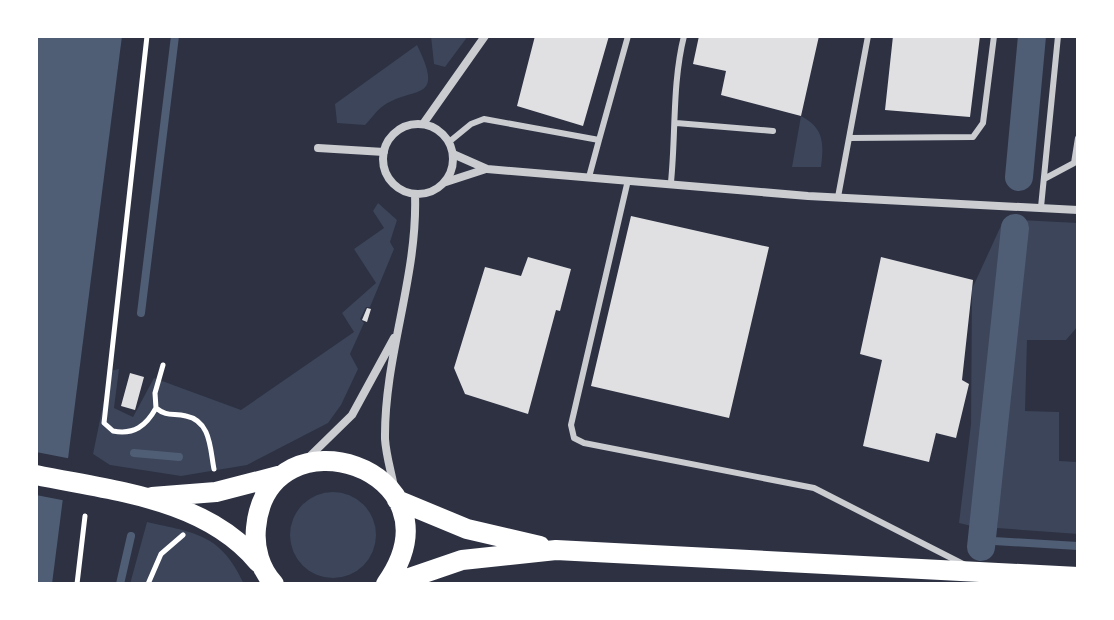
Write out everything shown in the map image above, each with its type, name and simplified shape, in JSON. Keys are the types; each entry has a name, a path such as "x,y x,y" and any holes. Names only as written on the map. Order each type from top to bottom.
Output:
{"main road":[{"path":"144,497 216,492 323,460 347,461 369,470 397,500 467,529 556,550"},
{"path":"261,566 255,542 257,516 268,493 293,470"},
{"path":"36,475 144,497 222,528 261,566 274,584"},
{"path":"389,584 405,546 404,522 397,500"},
{"path":"389,584 462,560 556,550 1078,577"}],"street":[{"path":"423,124 485,36"},
{"path":"444,183 453,165 453,154 443,133 423,124 404,126 395,132 384,152 386,175 404,191 415,194 435,190 444,183 487,169"},
{"path":"318,148 384,152"},
{"path":"453,154 487,169 838,197 1078,210"},
{"path":"397,500 385,440 397,334 412,264 415,194"},
{"path":"293,470 352,415 397,334"}],"lane":[{"path":"589,177 628,36"},
{"path":"671,182 676,123 675,75 684,36"},
{"path":"838,197 868,36"},
{"path":"849,138 973,137 983,123 994,36"},
{"path":"1041,207 1058,36"},
{"path":"449,142 471,124 484,119 599,140"},
{"path":"676,123 773,131"},
{"path":"1044,179 1074,163 1078,138"},
{"path":"628,180 571,425 574,438 584,443 814,488 975,570"}],"path":[{"path":"147,36 104,423 113,431 136,430 148,423 156,408 163,365"},
{"path":"156,408 164,415 187,416 200,422 206,430 216,480"},
{"path":"77,584 85,516"}],"shaded area":[{"path":"36,36 122,36 52,584 36,584"},
{"path":"431,36 468,36 445,67 434,64"},
{"path":"1019,36 1042,36 1028,182 1006,180"},
{"path":"417,45 428,76 427,85 422,90 383,106 365,125 337,123 335,104"},
{"path":"801,116 814,126 821,137 821,167 792,167"},
{"path":"378,203 397,220 390,242 394,249 370,307 366,307 360,319 364,323 350,354 358,369 341,405 328,423 247,465 181,476 110,465 93,454 110,371 119,369 114,408 133,417 154,378 241,410 354,332 342,313 376,283 354,249 384,228 373,211"},
{"path":"1004,219 1078,223 1078,326 1066,340 1027,340 1025,411 1059,412 1059,461 1078,462 1078,534 997,528 1006,375 999,373 980,528 959,523 971,424 972,289"},
{"path":"325,492 341,492 364,504 373,518 376,535 373,552 364,566 341,578 325,578 309,571 297,559 290,543 290,527 297,511 309,499"},
{"path":"147,522 193,533 216,545 235,567 244,584 130,584"}],"pier":[{"path":"36,452 72,459 67,501 36,495"}],"building":[{"path":"535,36 609,36 583,126 517,106"},
{"path":"699,36 819,36 801,116 721,95 726,71 693,64"},
{"path":"893,36 980,36 970,117 885,110"},
{"path":"631,216 769,247 729,418 591,386"},
{"path":"528,257 571,269 560,311 556,310 528,414 465,394 454,368 485,267 521,276"},
{"path":"881,257 973,280 962,380 969,384 956,438 936,433 929,462 863,446 882,360 860,354"},
{"path":"367,308 371,309 367,322 362,320"},
{"path":"130,373 144,377 135,410 121,406"}],"waterway":[{"path":"141,313 175,36"},
{"path":"1019,177 1032,36"},
{"path":"981,547 1015,228"},
{"path":"134,453 179,457"},
{"path":"120,584 131,536"},
{"path":"981,536 994,541 1078,546"}]}
